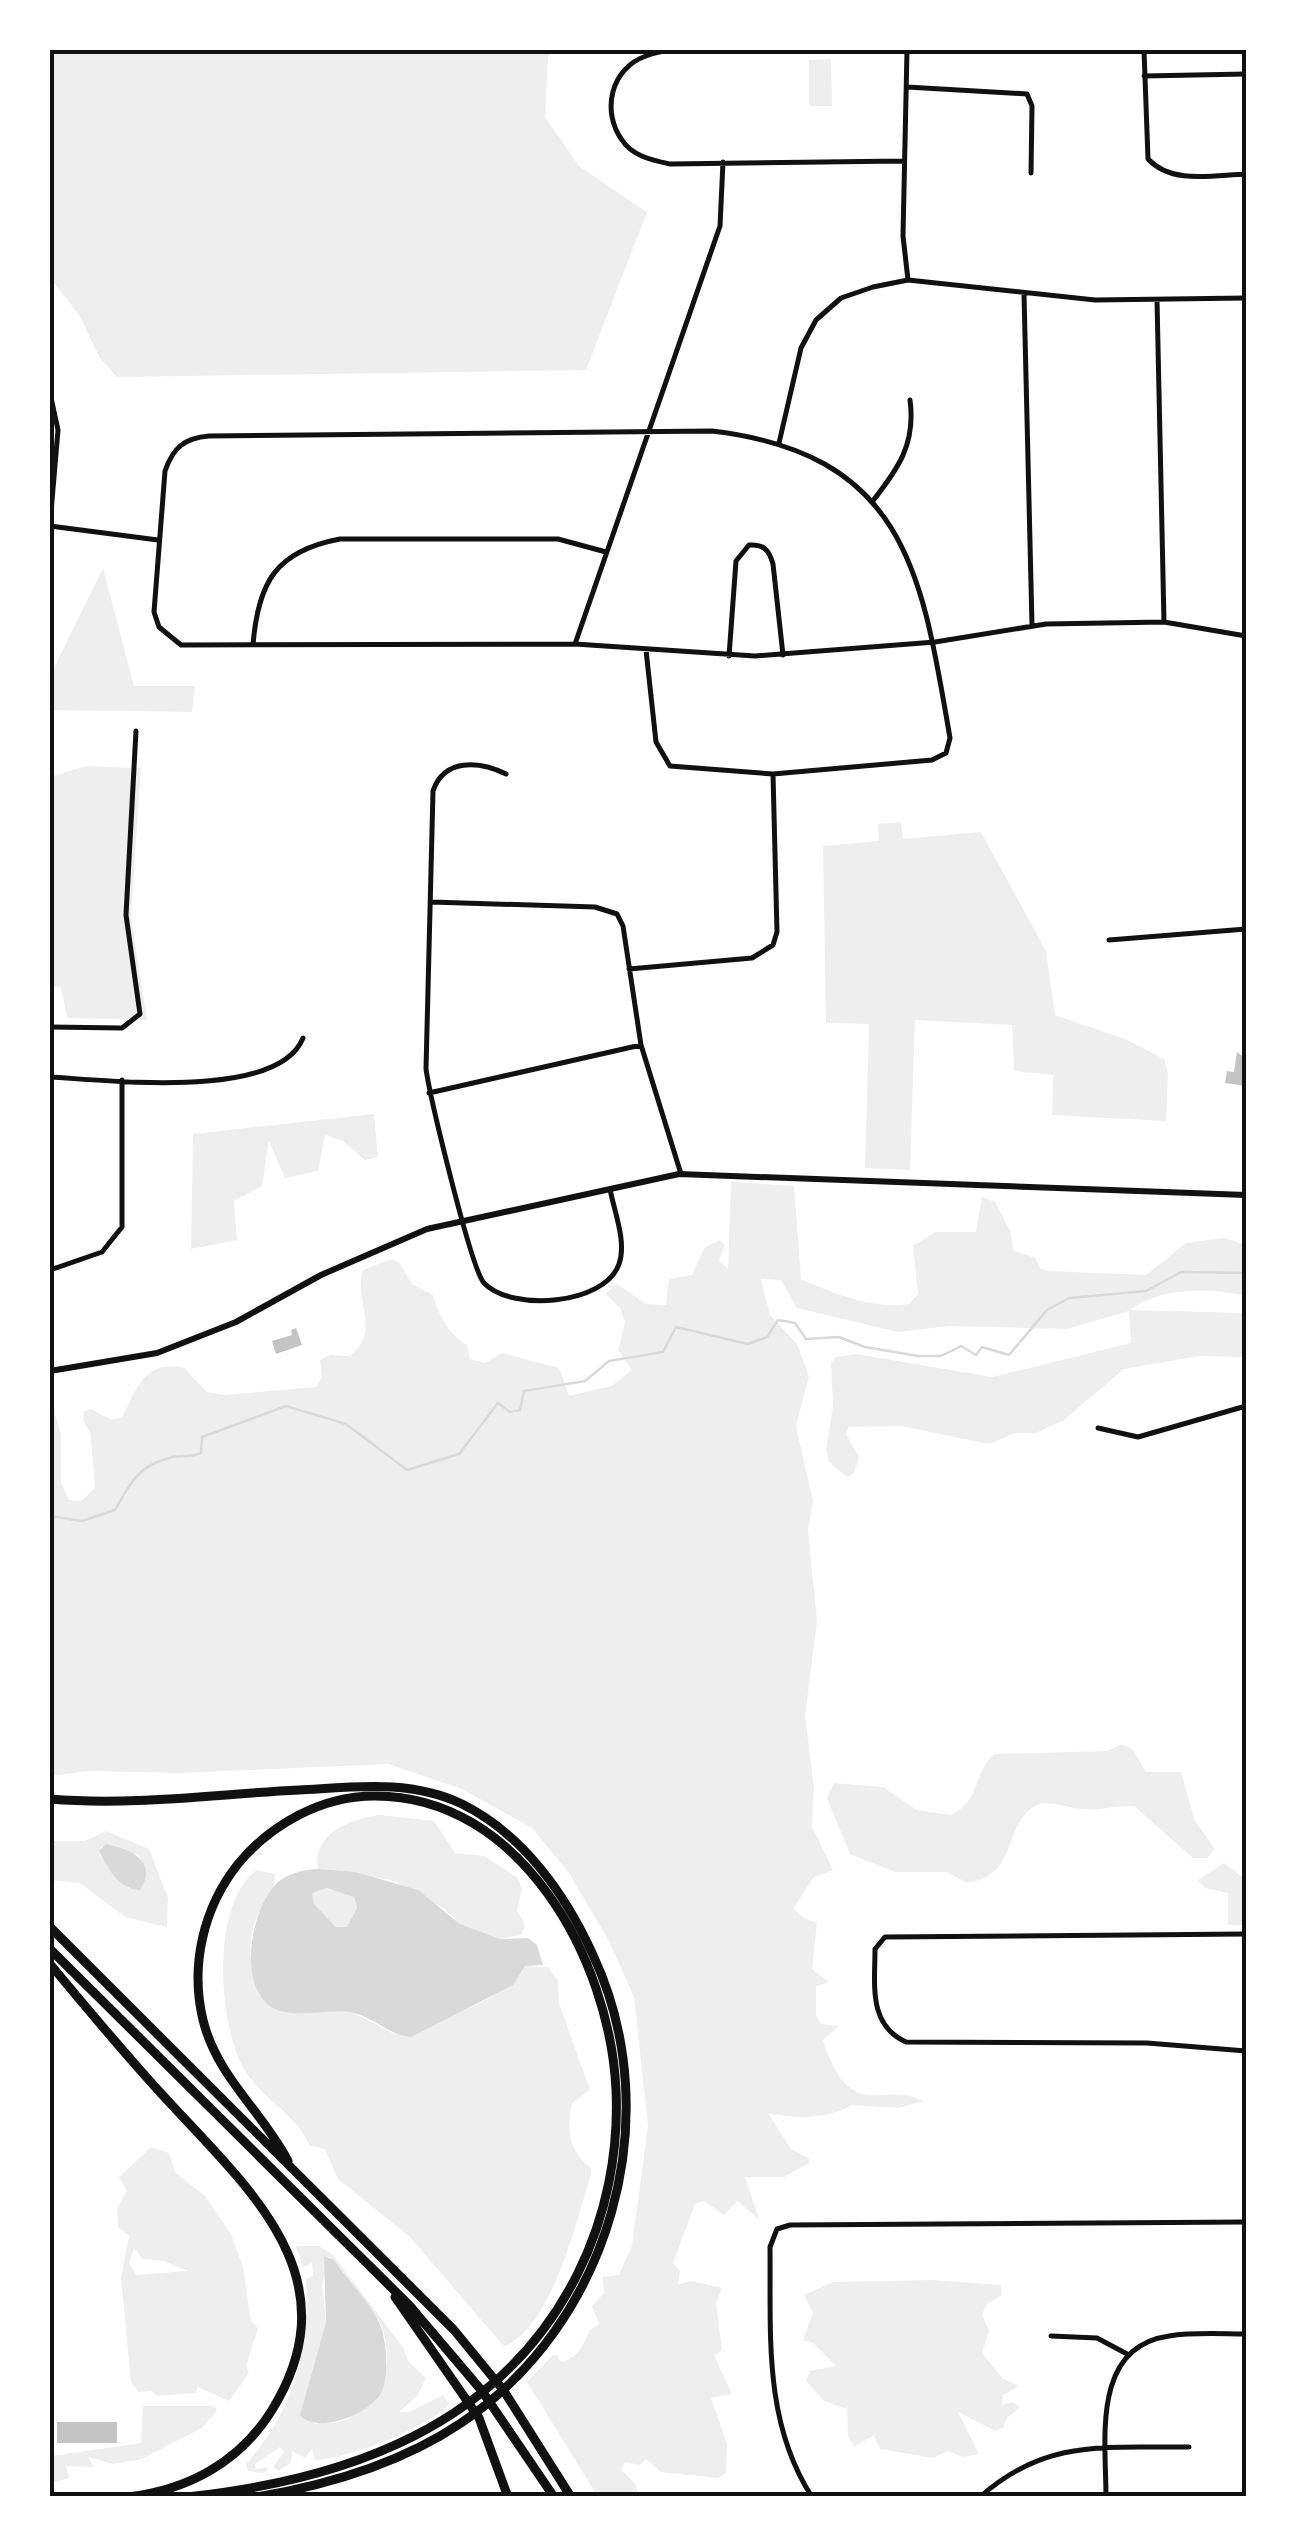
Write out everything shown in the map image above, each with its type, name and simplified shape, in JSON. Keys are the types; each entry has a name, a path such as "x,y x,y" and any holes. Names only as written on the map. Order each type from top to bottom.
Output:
{"highway":[{"path":"50,1799 400,1787 441,1796 472,1810 504,1832 540,1868 570,1912 603,1978 622,2052 626,2111 621,2172 606,2232 574,2301 529,2356 452,2423 412,2451 358,2472 256,2497"},
{"path":"288,2161 225,2073 204,2021 199,1953 221,1889 242,1859 268,1834 293,1817 328,1803 360,1796 396,1796 433,1804 465,1817 516,1856 562,1918 596,1990 614,2068 615,2140 598,2225 569,2291 529,2356"},
{"path":"50,1926 288,2161 474,2353 572,2497"},
{"path":"50,1949 369,2263 474,2381 554,2497"},
{"path":"50,1964 260,2200 288,2248 298,2293 298,2329 290,2374 254,2434 201,2476 172,2489 128,2497"},
{"path":"369,2263 472,2404 491,2442 508,2497"},
{"path":"187,2497 268,2486 342,2467 452,2423"}],"street":[{"path":"708,50 668,50 643,56 624,69 610,96 612,119 623,143 646,159 670,164 903,161"},
{"path":"907,50 903,236 908,280"},
{"path":"1144,50 1148,159 1156,168 1179,176 1246,174"},
{"path":"1144,76 1246,74"},
{"path":"906,87 1015,90 1027,94 1032,106 1031,173"},
{"path":"574,644 652,432 720,226 723,162"},
{"path":"780,444 801,348 816,320 841,298 908,280 1024,294 1157,300 1246,298"},
{"path":"1024,294 1032,625"},
{"path":"1157,300 1164,622"},
{"path":"50,393 58,438 50,525 158,540"},
{"path":"872,502 906,455 914,427 910,400"},
{"path":"646,650 656,742 670,766 774,774 932,760 946,753 950,738 935,642 911,562 872,502 835,472 780,444 712,432 194,437 171,455 158,540 154,612 168,638 197,647 574,644 729,656 783,655 935,642 1032,625 1164,622 1246,636"},
{"path":"252,645 260,593 289,556 314,544 340,539 558,539 606,552"},
{"path":"729,656 736,561 749,545 759,544 769,551 773,564 783,655"},
{"path":"50,1027 122,1028 140,1014 126,915 136,731"},
{"path":"506,774 489,766 457,766 437,780 426,1046 430,1092 481,1280 505,1298 534,1300 588,1293 614,1276 622,1248 610,1189"},
{"path":"629,969 752,958 773,944 777,932 774,774"},
{"path":"431,902 608,909 623,926 641,1045 681,1174"},
{"path":"1109,940 1246,929"},
{"path":"50,1078 202,1081 272,1068 292,1057 304,1038"},
{"path":"430,1092 641,1045"},
{"path":"50,1270 102,1252 122,1227 122,1080"},
{"path":"50,1371 153,1354 236,1322 315,1278 408,1236 681,1174 1246,1195"},
{"path":"1098,1428 1138,1438 1246,1406"},
{"path":"1246,1934 878,1940 876,2010 890,2033 906,2042 1147,2043 1246,2051"},
{"path":"812,2497 790,2456 774,2397 770,2248 774,2232 790,2225 1246,2222"},
{"path":"1106,2497 1108,2392 1129,2355 1149,2341 1170,2335 1246,2334"},
{"path":"1051,2336 1097,2338 1129,2355"},
{"path":"980,2497 1036,2459 1072,2449 1189,2446"}],"shaded area":[{"path":"50,50 552,50 548,58 545,117 579,166 647,212 586,370 117,377 100,358 79,315 50,278"},
{"path":"831,59 832,106 809,106 809,60"},
{"path":"103,568 134,686 195,686 192,712 50,710 50,676"},
{"path":"86,766 141,768 131,916 147,1020 67,1018 61,987 50,986 50,777"},
{"path":"901,822 903,839 981,832 1046,951 1055,1015 1123,1038 1164,1059 1168,1073 1166,1121 1052,1115 1053,1075 1014,1071 1012,1025 915,1020 910,1170 865,1168 869,1024 826,1023 823,846 879,841 878,824"},
{"path":"374,1114 378,1157 365,1160 343,1141 325,1135 318,1171 285,1178 269,1141 262,1186 234,1201 237,1240 191,1249 193,1134"},
{"path":"731,1182 794,1186 801,1279 840,1295 881,1304 909,1304 918,1294 913,1246 935,1232 976,1232 982,1197 995,1202 1011,1233 1013,1250 1035,1258 1040,1268 1048,1271 1146,1275 1186,1243 1224,1238 1246,1245 1246,1296 1186,1291 1156,1297 1130,1310 1246,1313 1246,1357 1199,1356 1124,1369 1064,1420 1036,1433 1015,1433 989,1444 901,1426 849,1427 846,1434 859,1457 854,1473 847,1477 829,1462 826,1450 833,1406 831,1363 836,1357 856,1354 992,1377 1131,1343 1129,1311 1067,1329 949,1326 898,1332 797,1308 781,1280 761,1279 770,1315 797,1344 809,1376 796,1426 813,1501 808,1530 817,1621 805,1716 814,1787 812,1827 833,1870 813,1878 794,1908 802,1917 817,1923 812,1969 829,1982 816,1986 816,2015 821,2024 839,2026 823,2040 834,2067 857,2092 895,2094 923,2101 899,2108 852,2105 812,2117 769,2114 791,2149 809,2158 809,2163 784,2177 745,2177 759,2219 737,2201 724,2215 704,2201 695,2204 673,2263 680,2271 678,2285 691,2281 722,2288 716,2303 722,2350 714,2355 732,2394 711,2398 727,2444 726,2473 718,2478 661,2472 646,2459 640,2465 625,2462 621,2469 636,2485 639,2497 598,2497 527,2382 553,2355 561,2362 580,2350 590,2330 599,2324 592,2306 604,2293 603,2277 619,2275 632,2245 648,2126 634,1997 609,1941 569,1873 532,1828 462,1789 388,1764 179,1773 89,1771 50,1776 50,1396 61,1434 61,1483 69,1500 81,1501 95,1488 91,1436 84,1411 91,1409 112,1420 122,1417 144,1379 160,1368 184,1368 207,1392 224,1395 316,1387 322,1377 320,1360 330,1355 348,1356 364,1338 363,1270 391,1259 399,1262 412,1284 433,1295 445,1323 467,1345 470,1359 485,1363 502,1353 559,1368 569,1396 612,1386 632,1370 618,1350 625,1322 620,1308 605,1294 617,1284 646,1304 666,1305 669,1279 692,1275 704,1248 720,1240 725,1244 719,1261 728,1269"},
{"path":"1122,1744 1132,1749 1146,1772 1181,1772 1195,1821 1215,1849 1207,1858 1193,1858 1134,1806 1088,1809 1045,1803 1024,1815 1003,1861 984,1878 967,1883 947,1872 895,1872 850,1854 827,1798 834,1783 883,1787 917,1810 950,1815 967,1803 994,1754 1107,1751"},
{"path":"380,1815 434,1821 455,1853 484,1856 518,1878 522,1889 517,1910 525,1925 521,1935 500,1939 460,1924 445,1909 392,1880 318,1869 321,1846 327,1837 346,1824"},
{"path":"106,1831 149,1849 168,1898 167,1927 125,1917 80,1883 50,1880 50,1841 85,1841","holes":["101,1846 139,1855 146,1875 129,1889 100,1856"]},
{"path":"106,1844 132,1853 144,1864 145,1880 140,1890 126,1886 110,1871 99,1851"},
{"path":"1224,1863 1246,1880 1246,1925 1228,1925 1228,1893 1205,1888 1198,1880"},
{"path":"257,1870 275,1874 269,1897 253,1928 250,1949 266,2001 354,2013 394,2034 485,2000 516,1979 525,1966 548,1967 558,1981 559,2003 590,2090 572,2103 571,2139 591,2174 549,2295 522,2335 505,2346 410,2237 338,2179 325,2149 310,2146 298,2126 250,2078 239,2058 225,2002 225,1939 242,1887"},
{"path":"301,1871 355,1872 418,1890 460,1924 500,1939 528,1938 537,1945 543,1965 525,1966 513,1985 411,2037 354,2013 279,2010 260,1995 254,1980 251,1963 255,1928 267,1896 279,1881","holes":["327,1888 354,1897 357,1908 347,1927 336,1927 314,1904 312,1893"]},
{"path":"327,1888 354,1897 357,1908 347,1927 336,1927 314,1904 311,1893"},
{"path":"151,2147 169,2153 175,2172 205,2196 231,2234 243,2267 251,2321 258,2328 246,2366 249,2373 229,2401 198,2387 195,2393 157,2396 152,2391 138,2392 131,2382 121,2278 129,2236 118,2227 117,2209 127,2191 119,2177","holes":["134,2248 143,2259 164,2261 188,2271 136,2275 129,2262"]},
{"path":"296,2246 319,2246 332,2254 403,2347 408,2361 426,2378 417,2396 399,2412 409,2412 443,2395 449,2404 424,2423 366,2448 315,2460 312,2449 305,2458 292,2451 291,2463 279,2471 273,2467 284,2452 280,2447 255,2464 256,2469 269,2467 264,2473 248,2471 246,2464 276,2423 296,2378 305,2330 306,2279 313,2276 312,2263 303,2267","holes":["329,2256 378,2320 387,2350 386,2366 375,2395 365,2407 338,2422 314,2424 301,2411 326,2322 322,2286"]},
{"path":"324,2256 334,2260 377,2318 384,2339 386,2367 383,2388 375,2401 342,2420 318,2423 300,2415 326,2322"},
{"path":"932,2280 1001,2285 1002,2295 986,2305 982,2315 989,2331 982,2353 1003,2379 1019,2386 1003,2395 1002,2405 1012,2402 1020,2407 1007,2418 1003,2428 995,2431 958,2412 979,2454 963,2457 948,2451 933,2458 880,2449 874,2435 854,2447 848,2436 847,2409 824,2401 806,2381 810,2371 836,2366 813,2343 803,2340 813,2313 804,2295 833,2282"},
{"path":"143,2406 215,2406 217,2411 202,2428 142,2459 113,2464 88,2457 94,2467 66,2466 69,2478 52,2483 52,2456 141,2443"}],"building":[{"path":"1237,1052 1246,1059 1246,1086 1225,1083 1227,1071 1234,1072"},
{"path":"296,1328 302,1345 276,1354 272,1341 292,1335 291,1330"},
{"path":"57,2422 117,2422 117,2443 57,2443"}],"waterway":[{"path":"50,1516 82,1521 115,1510 142,1471 158,1461 201,1453 202,1437 286,1406 346,1424 407,1470 459,1454 498,1403 510,1412 520,1410 524,1391 585,1381 609,1361 663,1352 676,1327 748,1344 767,1337 778,1320 795,1323 806,1339 839,1337 865,1347 918,1356 941,1356 961,1346 976,1355 982,1347 1009,1355 1047,1310 1069,1298 1146,1291 1181,1272 1246,1273"}]}
